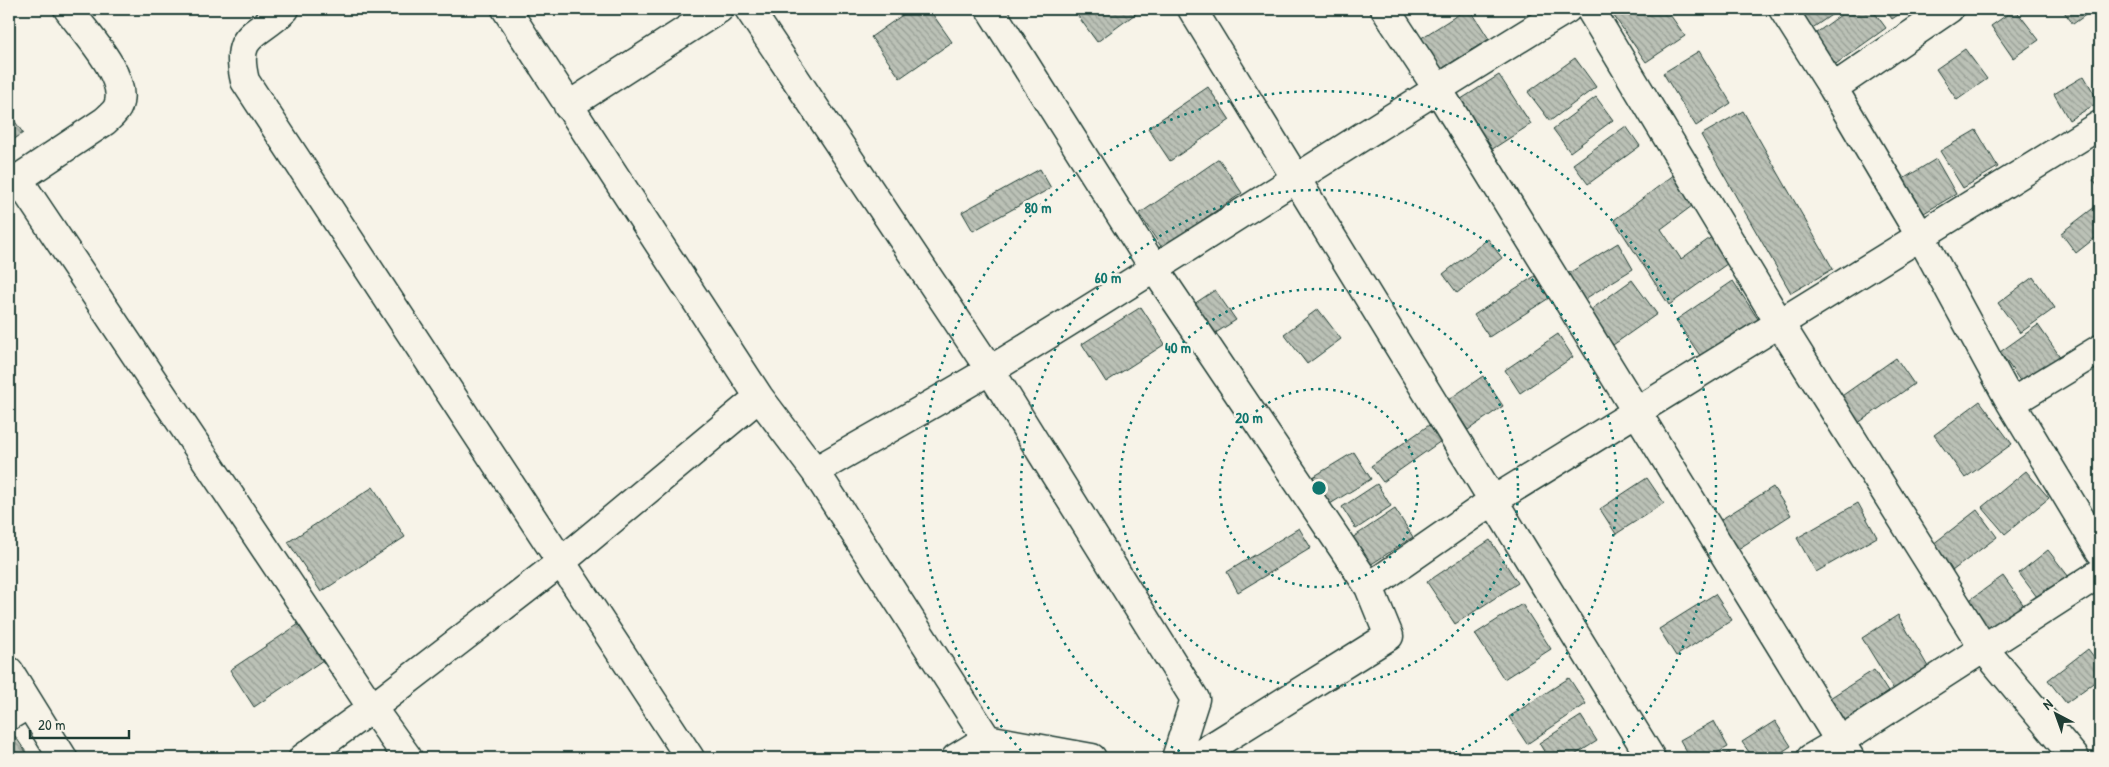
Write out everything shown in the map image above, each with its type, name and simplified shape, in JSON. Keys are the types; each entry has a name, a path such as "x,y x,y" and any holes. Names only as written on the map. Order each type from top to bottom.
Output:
{"street":[{"path":"68,9 114,71 121,90 118,107 105,121 13,182 408,758"},
{"path":"285,9 255,33 243,46 240,62 245,81 690,758"},
{"path":"506,9 758,397 815,470 987,739"},
{"path":"568,106 719,9"},
{"path":"749,9 990,370 1195,699 1176,758"},
{"path":"990,9 1154,268 1369,587 1389,636 1194,758"},
{"path":"1192,9 1298,178 1651,758"},
{"path":"1384,9 1437,88 1845,750"},
{"path":"815,470 990,370 1298,178 1437,88 1567,9"},
{"path":"1590,9 1780,324 1984,649 2075,758"},
{"path":"1783,9 1833,88 1921,237 2011,403 2100,551"},
{"path":"1833,88 1949,9"},
{"path":"1369,587 1494,500 2100,125"},
{"path":"2011,403 2100,348"},
{"path":"303,758 372,708 561,562 758,397"},
{"path":"1811,758 1845,750 1984,649 2100,573"},
{"path":"9,671 19,710 63,758"},
{"path":"956,758 987,739 1092,758"}],"building":[{"path":"911,9 929,9 952,42 900,78 871,37"},
{"path":"1078,9 1142,9 1097,42 1075,12"},
{"path":"1467,9 1470,9 1489,39 1435,73 1415,42"},
{"path":"1609,9 1666,9 1685,36 1646,62"},
{"path":"1797,9 1840,9 1811,29"},
{"path":"1849,9 1872,9 1886,28 1833,66 1812,36"},
{"path":"1885,9 1907,9 1892,19"},
{"path":"2015,9 2039,40 2013,58 1991,26"},
{"path":"2062,9 2094,9 2073,24"},
{"path":"1965,49 1987,79 1957,100 1936,69"},
{"path":"1699,51 1731,103 1696,126 1663,73"},
{"path":"1575,58 1596,87 1550,121 1528,92"},
{"path":"1499,75 1531,124 1491,150 1458,101"},
{"path":"2084,76 2099,102 2069,120 2054,94"},
{"path":"1208,87 1230,120 1170,161 1148,128"},
{"path":"1596,97 1613,120 1570,152 1553,129"},
{"path":"1743,111 1833,269 1791,293 1701,135"},
{"path":"9,113 23,133 9,143"},
{"path":"1626,126 1640,146 1588,184 1573,164"},
{"path":"1976,130 1998,167 1963,188 1940,151"},
{"path":"1219,159 1242,193 1162,248 1139,214"},
{"path":"1936,159 1956,194 1924,213 1903,179"},
{"path":"1040,169 1051,188 973,231 962,212"},
{"path":"1679,171 1700,200 1661,229 1681,259 1713,236 1731,261 1669,305 1614,220"},
{"path":"2100,174 2100,190 2093,180"},
{"path":"2100,203 2100,234 2076,253 2061,233"},
{"path":"1488,239 1502,258 1457,293 1443,274"},
{"path":"1618,243 1633,269 1580,302 1564,276"},
{"path":"1535,276 1549,298 1489,337 1474,315"},
{"path":"2033,277 2055,308 2020,333 1998,303"},
{"path":"1632,280 1657,314 1613,345 1589,311"},
{"path":"1733,281 1762,325 1705,363 1676,320"},
{"path":"1215,290 1236,320 1214,334 1194,304"},
{"path":"1141,307 1165,344 1106,382 1082,344"},
{"path":"1318,309 1341,339 1307,364 1284,334"},
{"path":"2038,325 2061,358 2023,385 2000,352"},
{"path":"1558,334 1573,357 1520,393 1505,370"},
{"path":"1896,358 1914,384 1854,426 1836,400"},
{"path":"1483,376 1503,406 1468,430 1448,400"},
{"path":"1980,401 2012,444 1965,478 1934,435"},
{"path":"1429,425 1441,441 1383,482 1371,466"},
{"path":"1354,452 1371,479 1325,507 1308,480"},
{"path":"2026,471 2049,498 2005,534 1982,507"},
{"path":"1647,478 1664,503 1616,534 1600,509"},
{"path":"1377,484 1391,506 1356,529 1342,507"},
{"path":"373,487 405,537 321,592 288,542"},
{"path":"1773,487 1791,515 1735,551 1717,522"},
{"path":"1858,503 1877,537 1816,572 1797,538"},
{"path":"1395,509 1413,537 1370,565 1352,538"},
{"path":"1977,510 1997,537 1944,577 1924,551"},
{"path":"1299,528 1311,548 1238,592 1227,572"},
{"path":"1490,540 1518,583 1455,624 1427,582"},
{"path":"2048,550 2069,577 2040,601 2019,573"},
{"path":"2003,576 2025,607 1983,637 1960,607"},
{"path":"1715,594 1732,620 1676,656 1659,629"},
{"path":"1522,604 1551,649 1504,679 1475,634"},
{"path":"1898,615 1931,672 1896,693 1862,638"},
{"path":"299,624 323,660 254,707 230,670"},
{"path":"2088,649 2100,665 2100,678 2066,703 2048,680"},
{"path":"1874,670 1888,692 1836,726 1822,703"},
{"path":"1569,678 1586,704 1527,744 1509,717"},
{"path":"1581,716 1597,741 1570,758 1548,758 1539,743"},
{"path":"1714,721 1728,747 1708,758 1690,758 1680,740"},
{"path":"1775,721 1791,746 1773,758 1753,758 1742,742"},
{"path":"15,736 30,758 9,758 9,740"},
{"path":"1729,752 1733,758 1719,758"}]}
